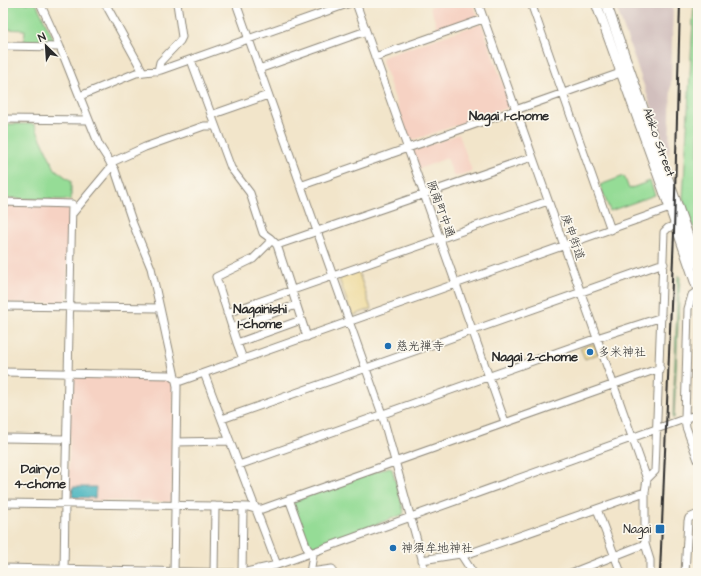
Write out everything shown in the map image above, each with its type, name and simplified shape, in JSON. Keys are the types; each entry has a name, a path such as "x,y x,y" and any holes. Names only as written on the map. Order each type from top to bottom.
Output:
{"main road":[{"name":"Abiko Street","path":"596,3 626,71 698,264"},
{"name":"Abiko Street","path":"606,3 626,71 698,291"}],"street":[{"path":"40,3 60,47 99,145 115,170 133,224 148,260 160,308 177,386 174,572"},
{"path":"105,3 143,72"},
{"path":"158,71 160,62 182,37 177,3"},
{"path":"236,3 382,414 422,560 424,573"},
{"path":"80,96 128,76 143,72 158,71 350,3"},
{"name":"阪南町中通","path":"356,3 505,422"},
{"name":"庚申街道","path":"478,3 647,479"},
{"path":"531,3 611,230"},
{"path":"375,57 484,19"},
{"path":"259,69 366,31"},
{"path":"3,46 60,47"},
{"path":"191,60 231,168 250,193 263,233 274,242 292,290 307,337"},
{"path":"300,186 626,71"},
{"path":"211,115 268,95"},
{"path":"3,119 89,120"},
{"path":"72,214 111,165 145,147 204,126 215,126"},
{"path":"243,359 216,277 253,260 274,242 316,231 532,156"},
{"path":"227,313 548,201"},
{"path":"3,202 72,204 64,504 64,571"},
{"path":"3,372 169,375 176,380 182,381 670,208"},
{"path":"650,573 650,560 645,544 645,492 647,479 655,471 664,264 664,232 668,228 676,225"},
{"path":"222,419 664,264"},
{"path":"698,291 692,295 688,309 685,418 686,427 698,460"},
{"path":"232,328 296,305"},
{"path":"3,306 160,308"},
{"path":"239,465 662,316"},
{"path":"237,343 301,320"},
{"path":"3,502 215,506 262,509 613,383 660,368"},
{"path":"204,373 277,565"},
{"path":"3,568 64,571 242,573 277,565 698,414"},
{"path":"3,438 66,439"},
{"path":"176,442 230,441"},
{"path":"422,560 460,554 462,556 645,492"},
{"path":"289,499 310,553 313,555 310,572 332,569"},
{"path":"214,572 215,506"},
{"path":"242,573 243,507"},
{"path":"597,509 621,573"},
{"path":"685,573 688,521 689,518 698,514"},
{"path":"571,573 645,544"},
{"path":"462,556 473,573"},
{"path":"258,569 262,573 267,573"}],"shaded area":[{"path":"442,3 473,3 478,17 476,20 439,32 430,7"},
{"path":"615,3 673,3 669,157"},
{"path":"479,24 482,25 510,104 507,108 413,140 409,139 382,61 383,57"},
{"path":"459,134 472,171 454,177 447,158 419,169 413,151"},
{"path":"3,204 67,207 69,209 67,300 63,303 3,303"},
{"path":"73,375 168,377 174,386 172,500 170,502 71,500 68,498 71,377"}],"green space":[{"path":"3,3 36,3 56,44 24,44 25,30 4,29"},
{"path":"694,3 698,3 698,239 683,199"},
{"path":"3,124 34,124 55,169 71,181 71,200 3,198"},
{"path":"624,176 629,189 650,181 655,195 610,211 600,185"},
{"path":"678,276 680,276 673,419"},
{"path":"389,467 392,469 404,512 402,515 310,548 293,504 294,501"}],"sand":[{"path":"358,270 371,309 352,316 339,279 341,276"},
{"name":"多米神社","path":"592,344 595,345 598,354 585,359 580,348"}],"water":[{"path":"73,487 96,487 95,498 72,497"}],"railway":[{"path":"660,573 674,233 680,3"}],"place":[{"name":"慈光禅寺","path":"388,346"},
{"name":"多米神社","path":"590,352"},
{"name":"Nagai","path":"660,529"},
{"name":"神須牟地神社","path":"393,548"}],"district":[{"name":"Nagai 1-chome","path":"509,115"},
{"name":"Nagainishi 1-chome","path":"260,316"},
{"name":"Nagai 2-chome","path":"535,356"},
{"name":"Dairyo 4-chome","path":"40,476"}]}
